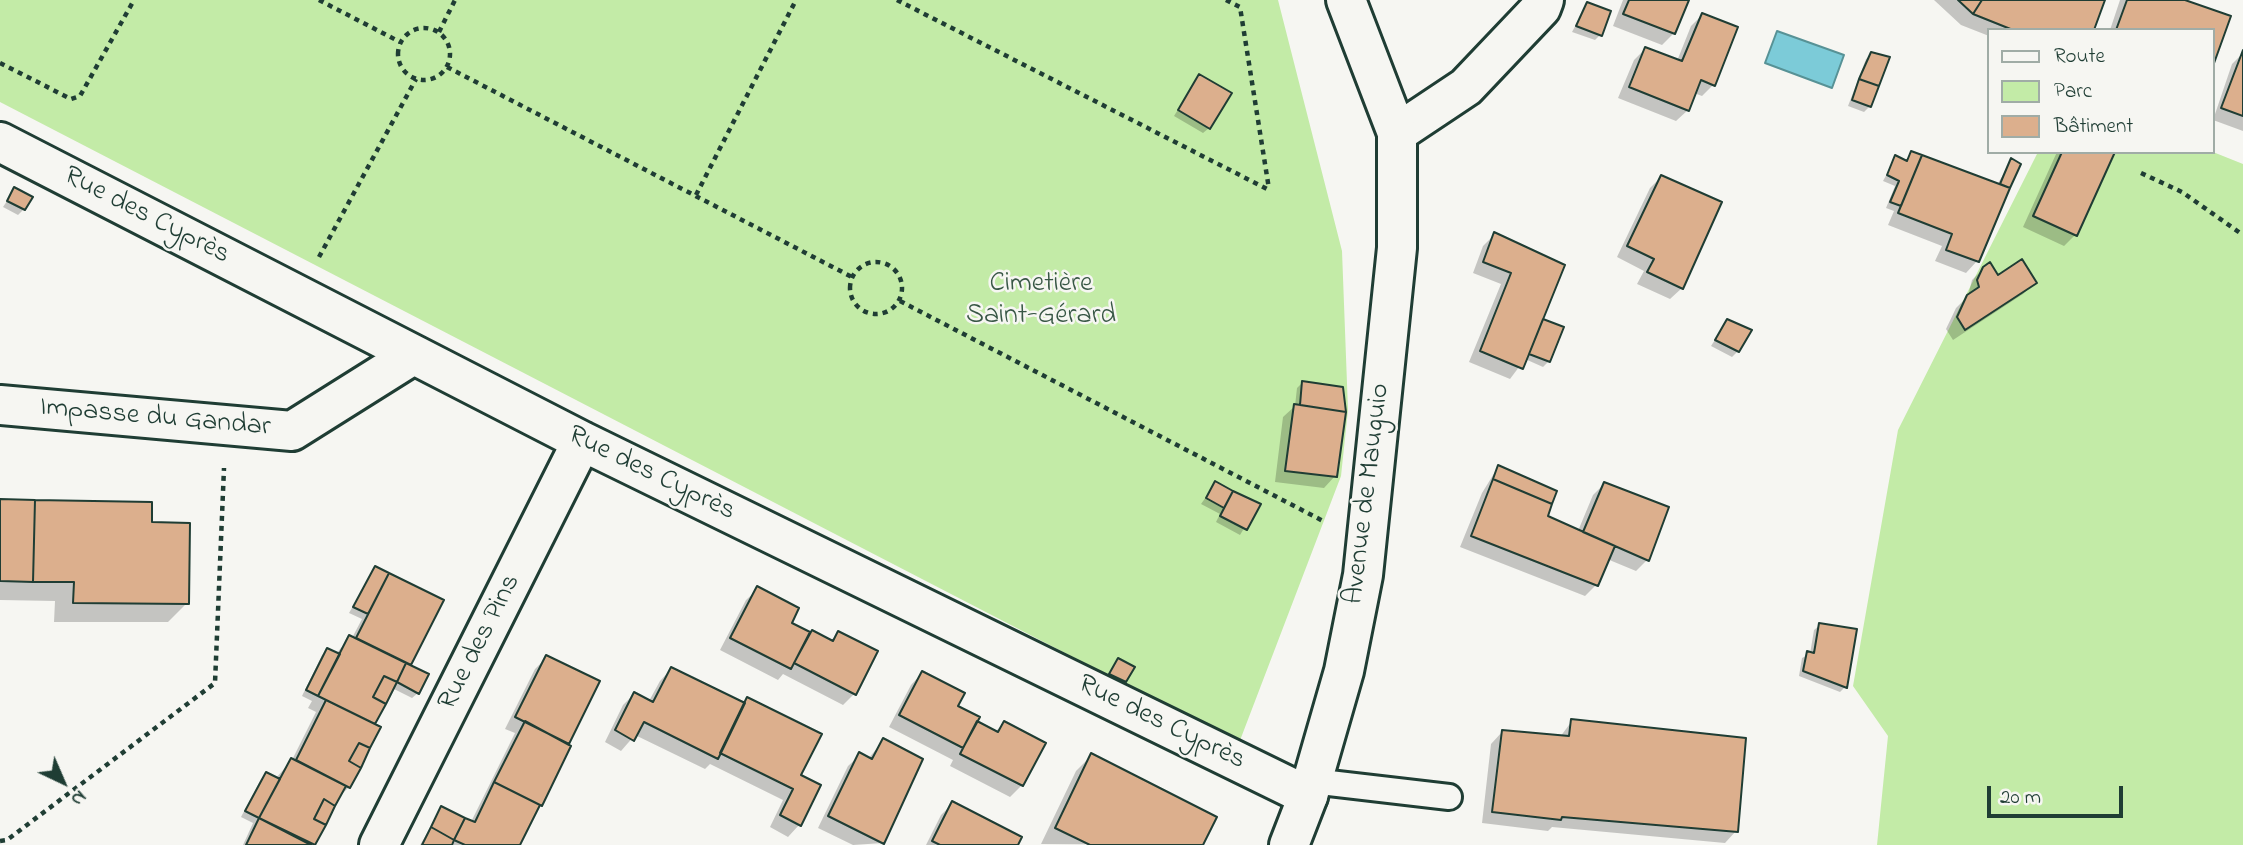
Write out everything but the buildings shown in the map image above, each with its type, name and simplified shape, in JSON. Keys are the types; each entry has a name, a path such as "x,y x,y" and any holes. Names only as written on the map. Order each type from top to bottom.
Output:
{"street":[{"path":"1346,0 1397,133 1466,87 1541,8 1544,0"},
{"name":"Avenue de Mauguio","path":"1289,845 1310,789 1344,671 1366,551 1397,248 1397,133"},
{"name":"Rue des Cyprès","path":"0,142 582,442 1310,789"},
{"name":"Impasse du Gandar","path":"0,405 292,431 413,355"},
{"name":"Rue des Pins","path":"379,845 582,442"}],"lane":[{"path":"1310,789 1448,797"}],"path":[{"path":"0,63 71,99 80,96 134,0"},
{"path":"319,0 400,42"},
{"path":"439,32 455,0"},
{"path":"696,195 796,0"},
{"path":"897,0 1269,190 1240,7 1226,0"},
{"path":"421,27 439,32 451,50 447,66 434,78 416,79 402,68 398,59 400,42 406,34 421,27"},
{"path":"447,66 852,276"},
{"path":"315,265 416,79"},
{"path":"2141,173 2182,192 2243,235"},
{"path":"881,262 889,265 896,270 902,285 900,301 886,313 868,314 854,303 850,294 852,276 865,264 881,262"},
{"path":"900,301 1324,522"},
{"path":"0,841 7,840 215,683 226,426"}],"green space":[{"name":"Cimetière Saint-Gérard","path":"0,0 1278,0 1342,251 1348,410 1341,476 1239,743 0,102"},
{"path":"2215,153 2243,164 2243,845 1877,845 1888,736 1853,686 1898,430 2037,154"}],"water":[{"path":"1777,31 1844,55 1832,88 1765,63"}]}
